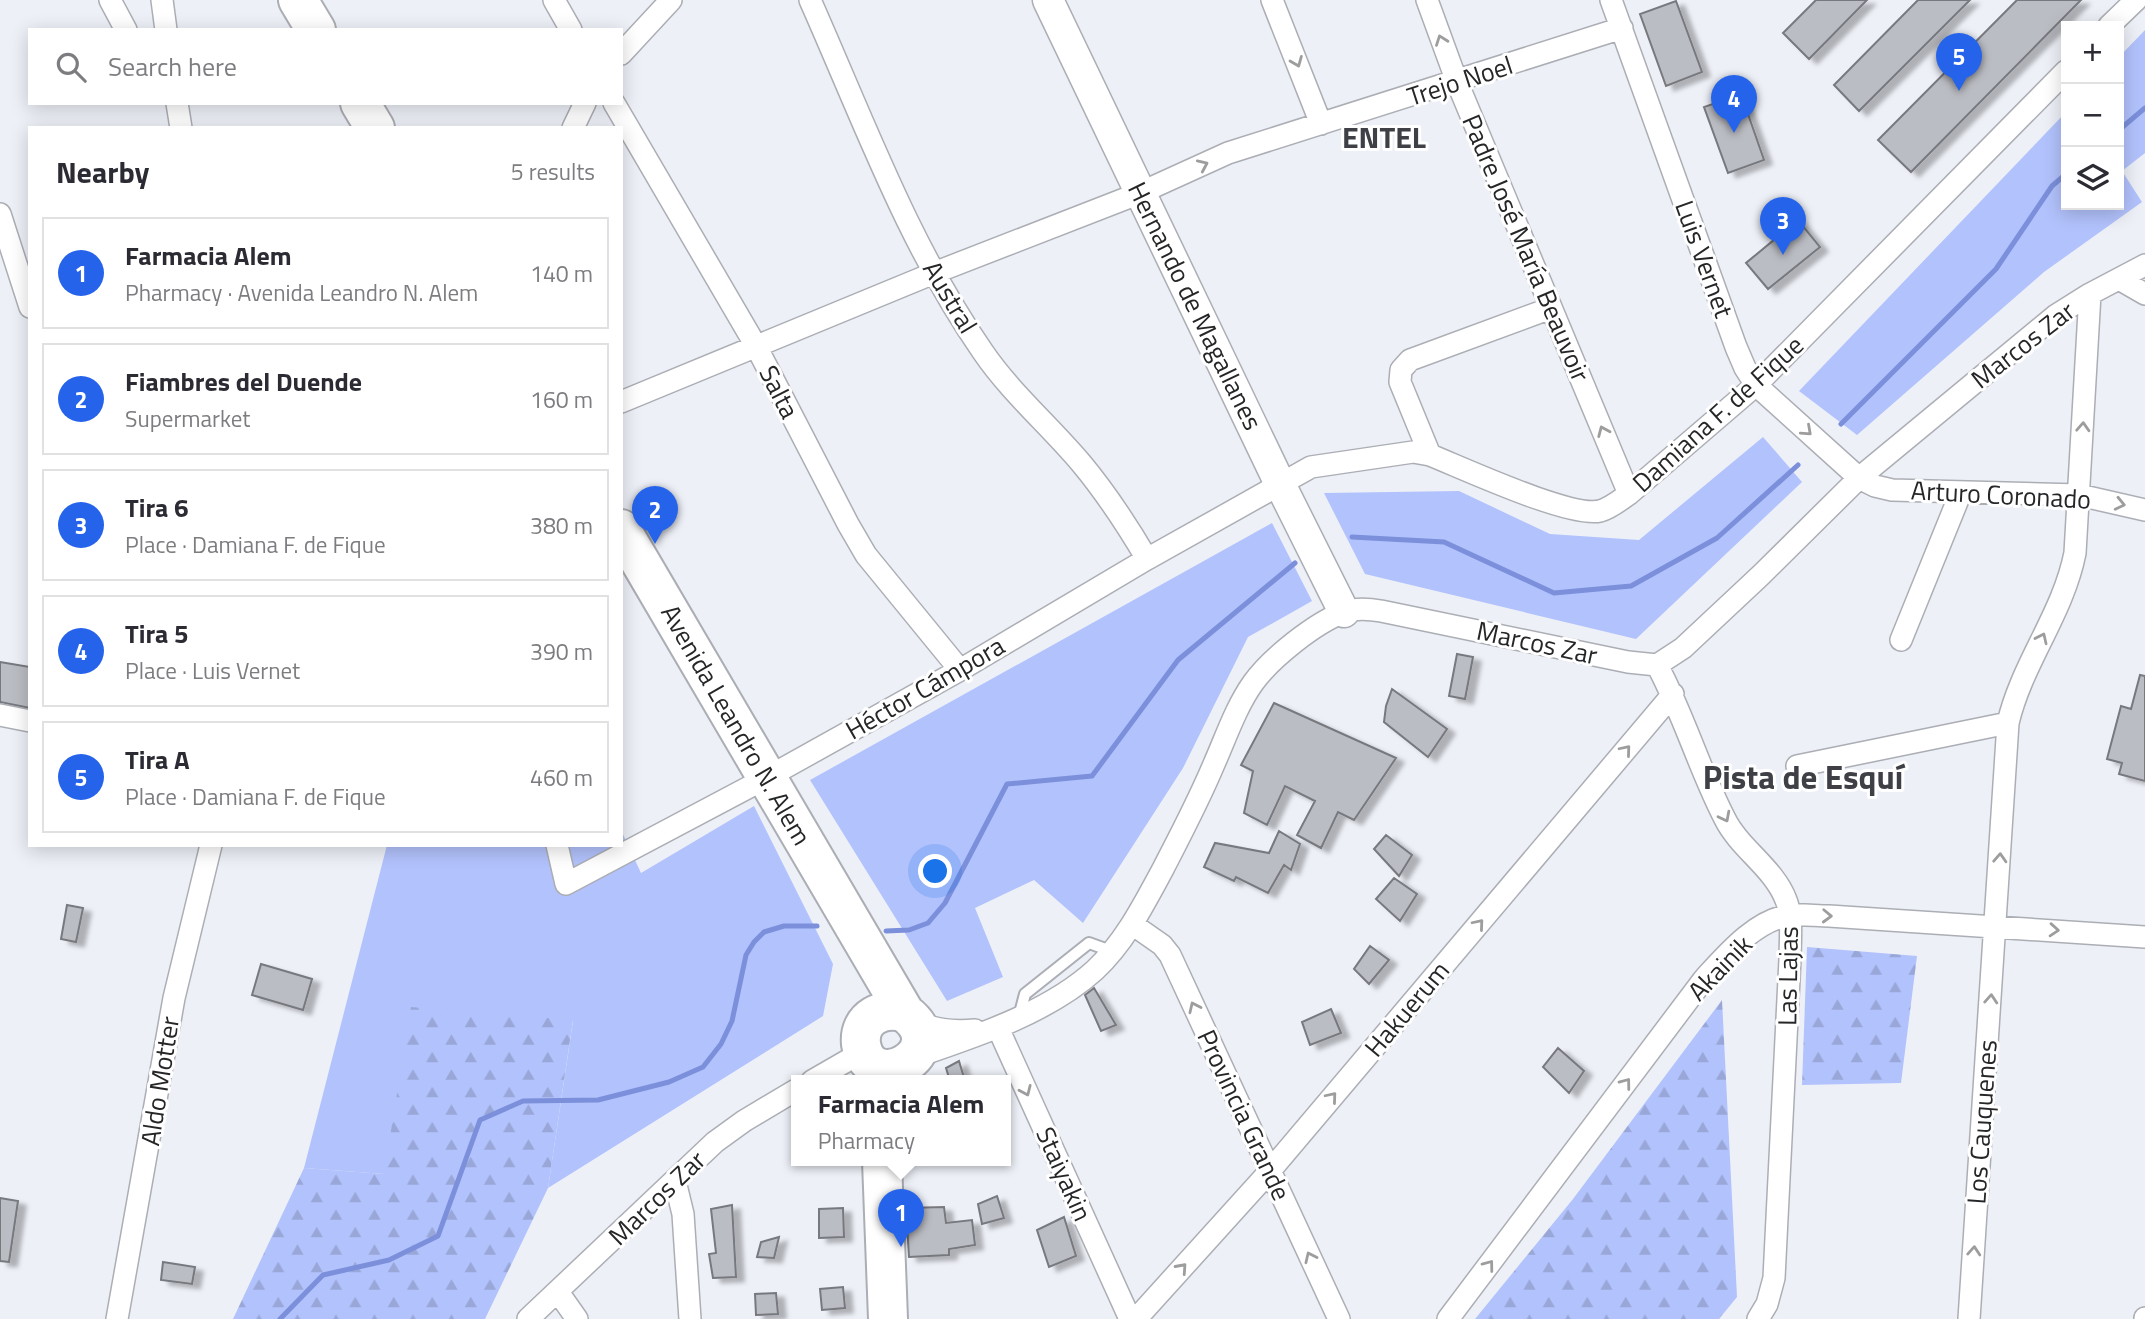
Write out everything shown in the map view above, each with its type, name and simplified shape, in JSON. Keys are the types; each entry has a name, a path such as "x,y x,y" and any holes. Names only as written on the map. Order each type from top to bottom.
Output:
{"highway":[{"path":"298,0 315,28"},
{"path":"309,0 321,28"},
{"path":"361,105 374,126"},
{"name":"Avenida Leandro N. Alem","path":"623,532 850,920 890,1050"},
{"path":"882,1166 888,1319"}],"main road":[{"name":"Hernando de Magallanes","path":"1055,3 1140,193 1344,612"}],"street":[{"path":"110,0 125,28"},
{"path":"162,0 166,28"},
{"path":"554,0 570,28"},
{"name":"Austral","path":"810,0 909,225 934,273 984,354 1081,463 1120,513 1147,559"},
{"path":"1272,0 1321,124"},
{"name":"Padre José María Beauvoir","path":"1427,0 1457,82 1629,494"},
{"name":"Luis Vernet","path":"1611,0 1735,347 1745,368 1756,385 1860,478"},
{"path":"2114,21 2136,0"},
{"path":"623,52 661,5"},
{"name":"Trejo Noel","path":"623,401 934,273 1140,193 1228,153 1622,28"},
{"name":"Damiana F. de Fique","path":"1280,484 1311,467 1413,452 1430,455 1568,508 1600,511 1629,494 1756,385 2061,76"},
{"path":"177,105 181,126"},
{"path":"574,126 584,105"},
{"name":"Salta","path":"615,105 756,346 866,555 960,670"},
{"path":"0,214 28,301"},
{"name":"Marcos Zar","path":"890,1050 998,1028 1095,970 1132,924 1195,810 1241,702 1274,659 1310,632 1344,612 1363,609 1657,666 1693,639 1860,478 2055,316 2145,265"},
{"path":"2119,279 2145,294"},
{"name":"Los Cauquenes","path":"1969,1319 2008,723 2013,700 2064,592 2071,570 2079,495 2090,294"},
{"path":"1430,455 1400,382 1401,370 1410,360 1551,308"},
{"name":"Arturo Coronado","path":"1860,478 1875,486 1892,490 2079,495 2145,510"},
{"name":"Héctor Cámpora","path":"557,847 566,884 768,777 960,670 1280,484"},
{"path":"1901,640 1961,492"},
{"name":"Las Lajas","path":"1657,666 1673,694 1725,819 1740,842 1779,886 1787,901 1790,959 1774,1278 1767,1304 1758,1319"},
{"name":"Hakuerum","path":"1136,1319 1269,1172 1673,694"},
{"path":"0,715 28,721"},
{"path":"1797,766 2008,723"},
{"name":"Aldo Motter","path":"112,1317 174,998 211,847"},
{"name":"Akainik","path":"1448,1319 1704,979 1729,951 1748,935 1789,915 2145,937"},
{"name":"Provincia Grande","path":"1132,924 1162,944 1170,955 1339,1319"},
{"name":"Marcos Zar","path":"827,1075 890,1050 930,1028 954,1032 998,1028"},
{"name":"Staiyakin","path":"998,1028 1130,1319"},
{"name":"Marcos Zar","path":"528,1319 715,1142 791,1093"},
{"path":"675,1181 683,1214 690,1319"},
{"path":"558,1292 577,1319"}],"green space":[{"path":"2145,30 2145,153 2124,169 2124,84 2124,52"},
{"path":"2061,117 2061,210 2124,210 2124,174 2142,202 2044,272 1857,435 1799,391"},
{"path":"1763,437 1802,482 1636,639 1365,574 1324,493 1459,491 1550,534 1639,540"},
{"path":"1272,523 1312,601 1248,637 1183,768 1083,923 1034,880 975,908 1003,977 947,1001 810,780"},
{"path":"754,806 833,964 823,1016 548,1188 573,1021 384,1174 304,1168 386,847 623,847 623,834 641,873"},
{"path":"1807,947 1917,956 1901,1083 1802,1085"},
{"path":"1722,1000 1737,1297 1719,1319 1475,1319 1573,1199"},
{"path":"411,1007 573,1020 548,1188 485,1319 233,1319 304,1168 384,1174"}],"building":[{"path":"1816,0 1867,0 1809,59 1783,33"},
{"path":"1918,0 1970,0 1859,111 1834,85"},
{"path":"2017,0 2081,0 1911,172 1878,140"},
{"path":"1676,1 1702,72 1666,86 1640,14"},
{"path":"1741,94 1764,160 1728,173 1704,107"},
{"path":"1798,220 1820,247 1768,289 1746,263"},
{"path":"1457,654 1473,657 1465,699 1449,696"},
{"path":"0,662 28,667 28,708 0,702"},
{"path":"2140,675 2145,676 2145,781 2119,774 2122,763 2107,759 2121,706 2131,709"},
{"path":"1392,689 1447,729 1428,757 1384,722"},
{"path":"1274,703 1396,758 1354,820 1338,812 1321,848 1297,835 1315,801 1285,786 1267,825 1244,813 1253,771 1241,765"},
{"path":"1279,831 1300,844 1291,870 1284,865 1268,893 1236,877 1234,881 1204,867 1215,843 1269,853"},
{"path":"1386,835 1412,855 1399,876 1374,849"},
{"path":"1394,878 1417,894 1400,921 1376,899"},
{"path":"67,905 83,908 76,942 61,939"},
{"path":"1370,946 1389,960 1369,984 1354,969"},
{"path":"261,964 312,979 303,1010 252,995"},
{"path":"1094,988 1116,1025 1101,1031 1085,995"},
{"path":"1331,1009 1341,1033 1310,1045 1302,1022"},
{"path":"1558,1048 1584,1071 1569,1093 1543,1067"},
{"path":"959,1061 963,1075 948,1075 946,1068"},
{"path":"997,1196 1004,1218 982,1224 978,1204"},
{"path":"0,1198 18,1201 9,1262 0,1261"},
{"path":"732,1205 736,1277 713,1278 709,1254 716,1253 711,1209"},
{"path":"944,1207 946,1223 972,1220 975,1245 949,1249 949,1255 909,1257 906,1208"},
{"path":"843,1208 844,1237 819,1238 819,1209"},
{"path":"1064,1217 1076,1256 1049,1267 1037,1230"},
{"path":"779,1237 774,1258 757,1257 761,1242"},
{"path":"163,1262 195,1267 192,1284 161,1280"},
{"path":"843,1287 845,1308 822,1310 820,1289"},
{"path":"776,1293 778,1314 756,1315 755,1294"}],"waterway":[{"path":"2124,126 2145,108"},
{"path":"1841,424 1996,269 2052,186 2061,178"},
{"path":"1352,537 1444,542 1554,593 1631,586 1717,538 1798,465"},
{"path":"886,931 909,930 928,923 945,903 1007,784 1092,776 1178,660 1295,563"},
{"path":"280,1319 323,1275 389,1260 438,1236 480,1120 523,1101 598,1100 669,1082 703,1067 721,1044 732,1021 746,955 754,942 764,932 784,926 817,926"}],"place":[{"name":"Tira A","path":"1959,91"},
{"name":"Tira 5","path":"1734,133"},
{"name":"Tira 6","path":"1783,255"},
{"name":"Fiambres del Duende","path":"655,544"},
{"name":"Farmacia Alem","path":"901,1247"}],"district":[{"name":"ENTEL","path":"1384,138"},
{"name":"Pista de Esquí","path":"1803,777"}]}
